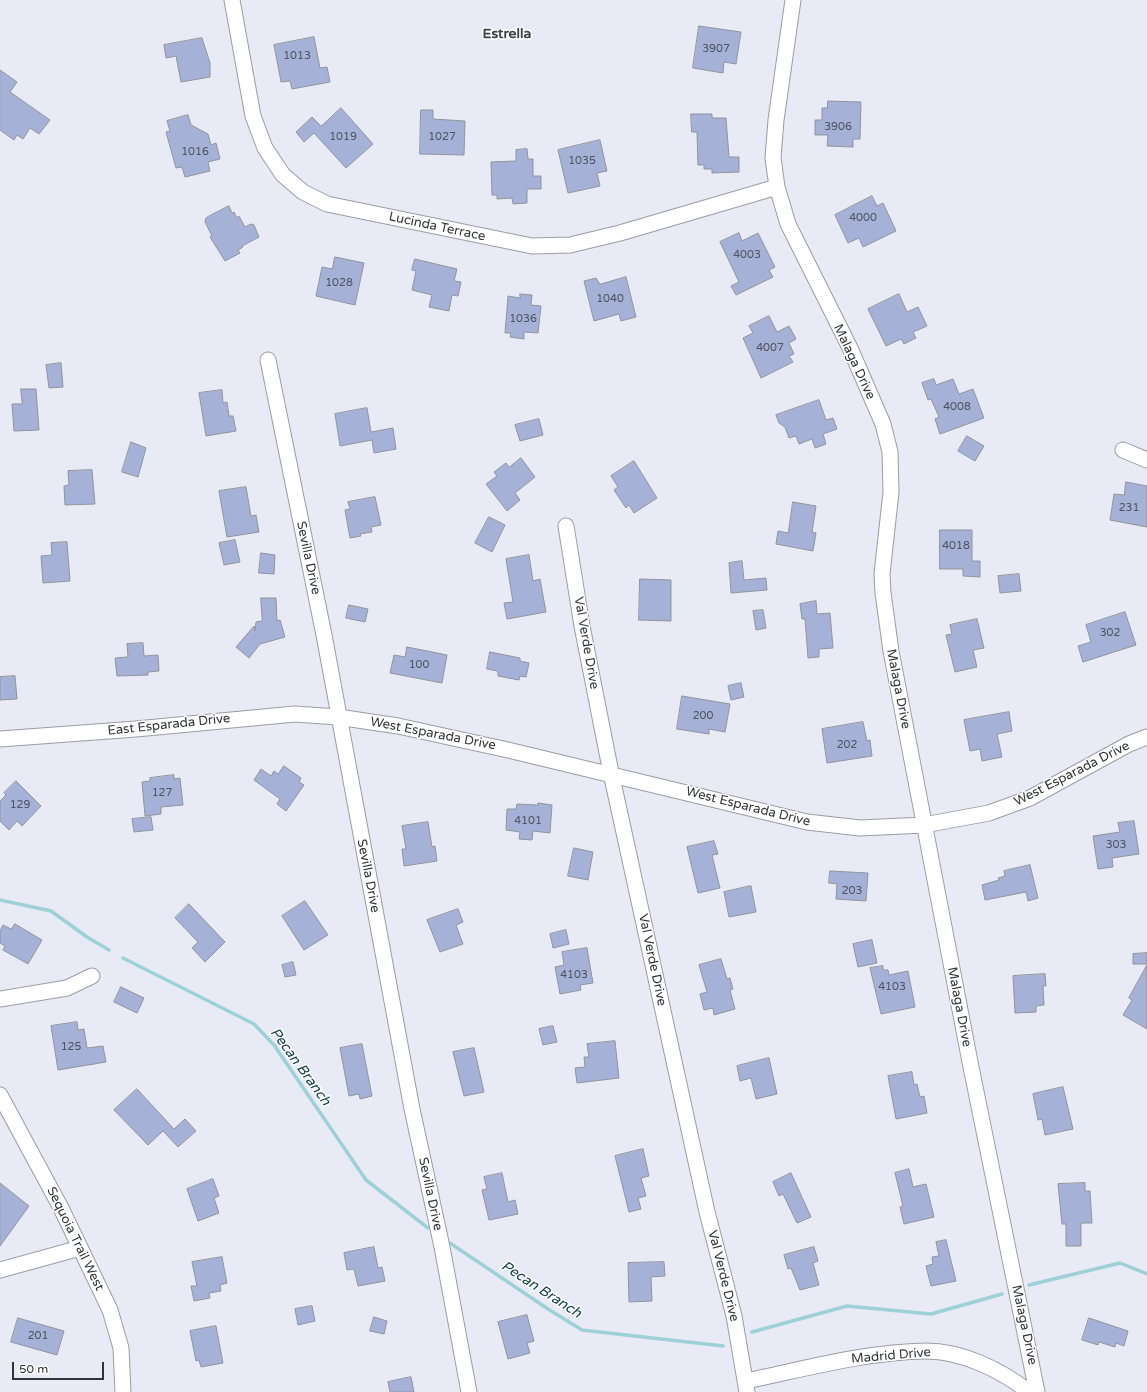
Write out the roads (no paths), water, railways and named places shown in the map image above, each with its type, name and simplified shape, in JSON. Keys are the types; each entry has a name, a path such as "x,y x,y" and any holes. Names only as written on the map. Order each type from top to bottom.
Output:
{"street":[{"name":"Lucinda Terrace","path":"232,0 254,116 264,148 283,175 303,192 327,204 532,246 570,245 620,233 777,187"},
{"name":"Malaga Drive","path":"793,0 776,120 773,158 777,187 788,224 850,348 883,424 890,452 891,492 882,574 883,593 898,694 1037,1392"},
{"name":"Sevilla Drive","path":"268,360 324,635 338,717 412,1109 442,1247 469,1392"},
{"path":"1123,450 1147,460"},
{"name":"Val Verde Drive","path":"566,526 582,626 611,774 708,1215 734,1316 746,1387"},
{"name":"East Esparada Drive","path":"0,738 136,729 295,714 338,717"},
{"name":"West Esparada Drive","path":"338,717 398,726 611,774 825,825 860,828 924,825 967,818 1010,806 1043,791 1129,744 1147,736"},
{"path":"0,999 67,988 92,976"},
{"name":"Sequoia Trail West","path":"0,1095 61,1208 110,1310 122,1356 123,1392"},
{"path":"0,1270 80,1248"},
{"name":"Madrid Drive","path":"746,1387 861,1356 926,1351 959,1356 980,1363 1001,1373 1029,1392"}],"waterway":[{"name":"Pecan Branch","path":"0,900 51,911 87,937 109,950"},
{"name":"Pecan Branch","path":"123,958 254,1024 274,1045 366,1180 428,1228"},
{"name":"Pecan Branch","path":"450,1243 582,1330 723,1346"},
{"name":"Pecan Branch","path":"1029,1285 1120,1263 1147,1274"},
{"name":"Pecan Branch","path":"752,1332 847,1306 931,1314 1002,1294"}],"district":[{"name":"Estrella","path":"507,34"}]}
